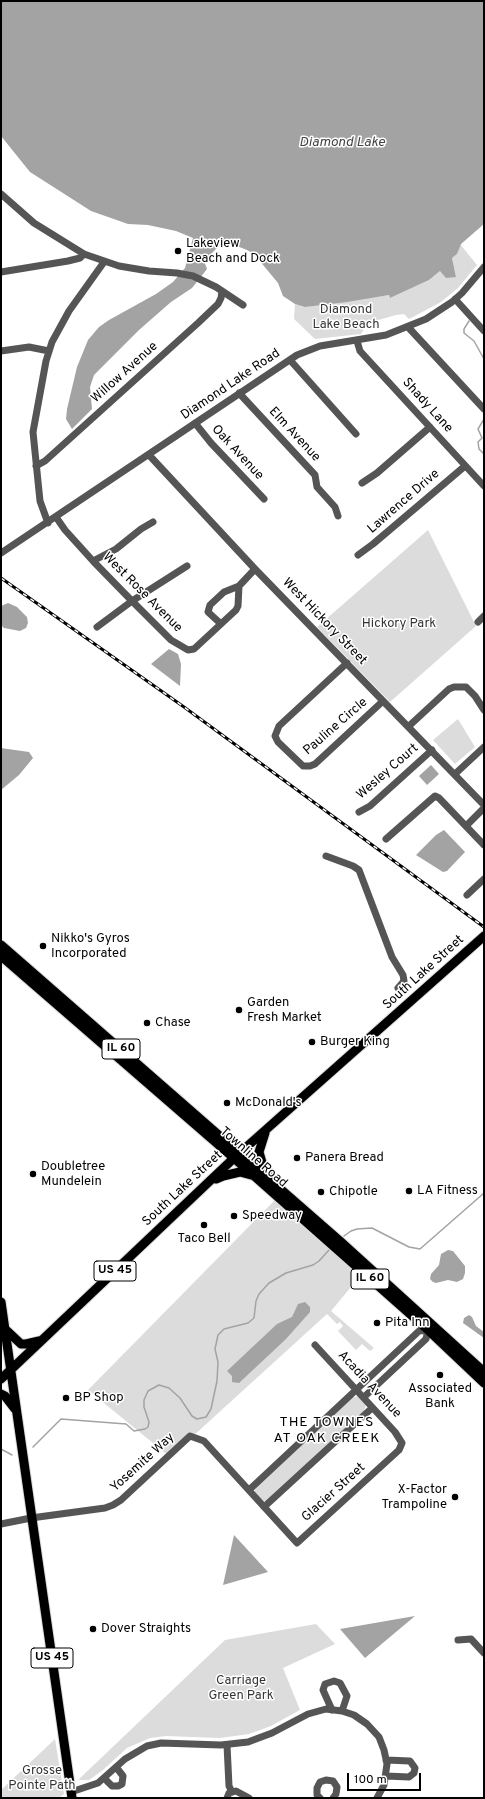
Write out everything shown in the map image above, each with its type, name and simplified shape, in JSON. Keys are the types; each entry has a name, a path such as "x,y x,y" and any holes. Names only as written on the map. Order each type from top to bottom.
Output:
{"main road":[{"name":"South Lake Street","path":"1,1379 206,1185 484,936"},
{"name":"Townline Road","path":"1,945 238,1156 255,1176 428,1330 484,1383"},
{"name":"Townline Road","path":"1,956 238,1156 287,1194 484,1372"},
{"path":"266,1131 258,1152 260,1160 263,1166 278,1180 287,1194"},
{"path":"206,1185 222,1176 232,1173 240,1172 255,1176"},
{"path":"1,1302 11,1369"},
{"path":"5,1329 20,1344 41,1341"},
{"name":"US 45","path":"11,1369 71,1795"},
{"path":"1,1394 5,1396 16,1410"}],"street":[{"path":"1,194 34,223 84,254 104,262 148,271 177,273 193,276 222,291 243,305"},
{"path":"1,272 68,261 80,258 84,254"},
{"path":"48,523 40,501 33,432 39,392 49,351 69,311 104,262"},
{"name":"Diamond Lake Road","path":"1,553 290,360 318,346 386,335 432,316 455,299 484,267"},
{"name":"Willow Avenue","path":"36,466 45,461 198,323 218,304 222,291"},
{"path":"455,299 484,331"},
{"path":"408,327 484,409"},
{"name":"Shady Lane","path":"357,340 360,351 484,486"},
{"path":"1,351 29,347 49,351"},
{"path":"290,360 356,434"},
{"name":"Elm Avenue","path":"239,393 314,475 317,487 335,507 338,516"},
{"name":"Oak Avenue","path":"195,423 211,443 264,499"},
{"path":"362,483 430,427"},
{"name":"West Hickory Street","path":"149,455 255,569 484,805"},
{"name":"Lawrence Drive","path":"358,555 465,466"},
{"name":"West Rose Avenue","path":"56,517 65,530 93,561 132,601 171,640 188,650 194,649 238,608 239,586"},
{"path":"93,561 116,549 141,528 152,522"},
{"path":"97,627 132,601 187,566"},
{"path":"221,624 208,612 210,605 224,592 239,586 255,569"},
{"path":"478,622 484,616"},
{"name":"Pauline Circle","path":"347,663 279,726 275,736 278,742 303,766 316,764 383,700"},
{"path":"409,726 449,689 454,687 466,687 475,696 484,710"},
{"path":"455,774 484,747"},
{"name":"Wesley Court","path":"359,812 370,806 432,750"},
{"path":"386,839 435,796 439,798 484,845"},
{"path":"466,826 484,808"},
{"path":"326,856 353,866 359,870 392,957 403,975 404,981 398,988"},
{"path":"467,895 484,879"},
{"path":"249,1490 419,1331 428,1330 426,1339 364,1397"},
{"name":"Acadia Avenue","path":"315,1345 364,1397 372,1408 395,1432 402,1443"},
{"path":"264,1507 372,1408"},
{"name":"Yosemite Way","path":"32,1518 105,1508 113,1505 121,1500 190,1436 204,1441 297,1543"},
{"name":"Glacier Street","path":"297,1543 399,1450 402,1443"},
{"path":"1,1524 32,1518"},
{"path":"458,1640 470,1639 484,1653"},
{"path":"332,1710 323,1690 326,1684 334,1680 340,1683 347,1696 342,1711"},
{"path":"71,1795 104,1778 132,1754 154,1744 227,1745 257,1740 272,1734 308,1714 332,1710 342,1711 362,1719 376,1733 384,1750 386,1760 384,1785 377,1798"},
{"path":"227,1745 229,1786 232,1792"},
{"path":"386,1760 410,1762 414,1765 415,1770 409,1776 386,1773"},
{"path":"104,1778 112,1786 122,1784 123,1776 116,1767"},
{"path":"320,1798 317,1788 320,1782 326,1780 335,1784 337,1790 335,1797"},
{"path":"227,1798 229,1793 236,1791 249,1798"}],"green space":[{"name":"Diamond Lake Beach","path":"460,244 477,265 458,288 441,302 409,319 404,314 396,315 368,323 361,334 315,339 294,319 295,304 305,307 389,295 390,298 429,280 440,271 456,277 452,258 457,254"},
{"name":"Hickory Park","path":"428,530 476,626 390,702 317,627"},
{"path":"458,719 475,747 455,764 433,740"},
{"path":"275,1200 361,1275 331,1311 374,1348 370,1351 362,1344 356,1350 338,1331 343,1326 340,1322 337,1324 327,1314 170,1457 88,1390"},
{"path":"358,1396 366,1405 364,1411 266,1501 263,1501 255,1492 258,1484 352,1398"},
{"name":"Carriage Green Park","path":"316,1624 335,1644 283,1668 300,1710 271,1726 249,1734 220,1738 166,1736 150,1738 127,1748 103,1770 89,1780 78,1780 225,1640"},
{"name":"Grosse Pointe Path","path":"55,1739 64,1794 59,1798 1,1798 1,1790"}],"water":[{"name":"Diamond Lake","path":"1,1 484,1 484,224 461,244 457,254 452,258 456,277 446,278 440,271 429,280 390,298 389,295 305,307 295,304 283,296 278,283 254,254 224,241 204,261 207,269 192,288 171,302 139,330 94,375 90,387 92,409 72,429 66,419 67,409 77,367 88,340 99,327 109,320 156,294 173,282 185,268 193,238 176,231 148,225 128,224 91,211 30,172 1,136"},
{"path":"8,603 17,607 27,617 28,623 26,628 20,631 4,628 1,625 1,606"},
{"path":"169,649 178,654 181,664 180,686 151,664"},
{"path":"1,748 29,752 33,758 19,775 1,790"},
{"path":"431,765 439,774 427,785 419,776"},
{"path":"444,830 465,852 447,871 443,872 416,855 436,835"},
{"path":"448,1250 453,1251 465,1266 463,1279 457,1282 448,1280 436,1283 433,1282 430,1279 431,1274 439,1265 441,1254"},
{"path":"305,1302 310,1307 310,1312 286,1339 239,1383 232,1382 232,1376 227,1371 277,1324 292,1317 298,1304"},
{"path":"469,1315 472,1317 476,1326 484,1332 484,1338 463,1323 464,1318"},
{"path":"234,1535 268,1572 223,1585"},
{"path":"415,1616 365,1658 340,1629"}],"waterway":[{"path":"469,321 464,329 464,333 474,341 484,359"},
{"path":"484,419 478,429 482,438 478,442 479,449 484,454"},
{"path":"344,1236 357,1229 372,1228 409,1247 420,1249 484,1193"},
{"path":"33,1447 61,1419 126,1424 134,1431 145,1429 148,1427 149,1422 144,1407 144,1400 148,1391 159,1385 169,1388 180,1398 192,1416 197,1419 206,1417 211,1409 217,1381 218,1362 215,1349 218,1335 224,1329 248,1323 254,1318 256,1301 259,1294 269,1283 286,1273 313,1265 329,1250"},
{"path":"1,1449 12,1455"}],"railway":[{"path":"1,578 184,707 484,927"}],"place":[{"name":"Lakeview Beach and Dock","path":"178,251"},
{"name":"Nikko's Gyros Incorporated","path":"43,946"},
{"name":"Garden Fresh Market","path":"239,1010"},
{"name":"Chase","path":"147,1023"},
{"name":"Burger King","path":"312,1042"},
{"name":"McDonald's","path":"227,1103"},
{"name":"Panera Bread","path":"297,1158"},
{"name":"Doubletree Mundelein","path":"33,1174"},
{"name":"LA Fitness","path":"409,1191"},
{"name":"Chipotle","path":"321,1192"},
{"name":"Speedway","path":"234,1216"},
{"name":"Taco Bell","path":"204,1225"},
{"name":"Pita Inn","path":"377,1323"},
{"name":"Associated Bank","path":"440,1375"},
{"name":"BP Shop","path":"66,1398"},
{"name":"X-Factor Trampoline","path":"455,1497"},
{"name":"Dover Straights","path":"93,1629"}],"district":[{"name":"THE TOWNES AT OAK CREEK","path":"327,1432"}]}
